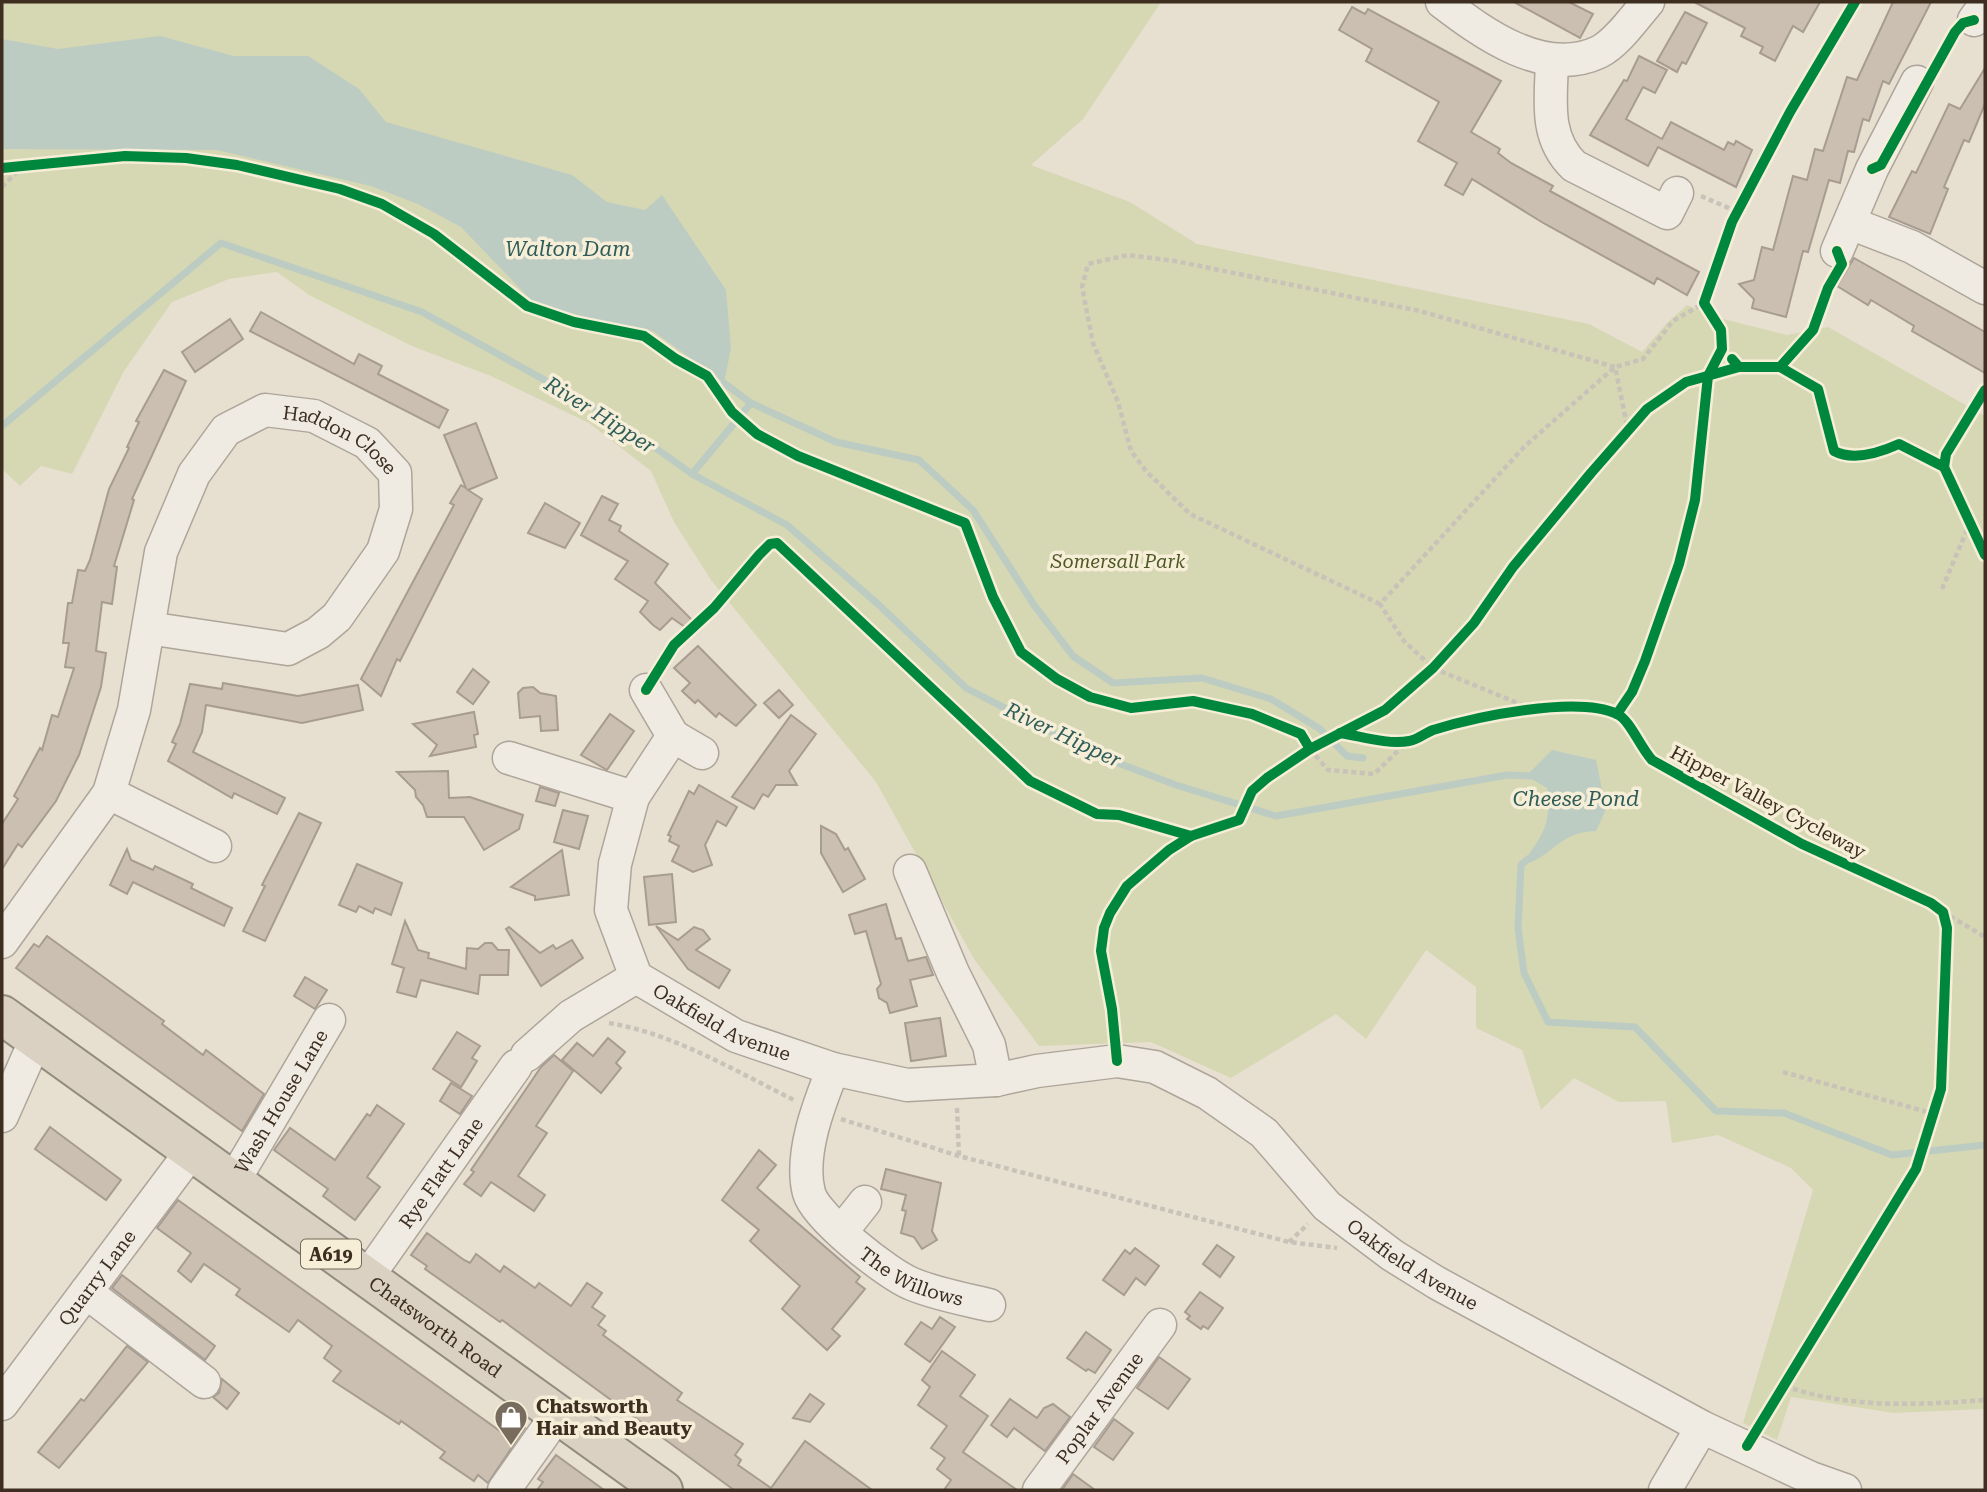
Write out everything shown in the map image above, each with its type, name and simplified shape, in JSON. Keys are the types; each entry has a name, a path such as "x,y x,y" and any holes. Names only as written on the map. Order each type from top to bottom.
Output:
{"highway":[{"name":"Chatsworth Road","path":"2,1015 663,1490"}],"street":[{"path":"1442,2 1466,20 1528,55 1552,61 1574,60 1601,51 1648,2"},
{"path":"1552,61 1550,119 1553,139 1563,156 1574,166 1667,213 1677,193"},
{"path":"1920,95 1890,168 1870,174 1843,237 1912,247 1985,288"},
{"name":"Haddon Close","path":"2,942 109,793 134,710 148,628 161,552 175,513 194,474 226,430 265,410 314,416 367,443 395,473 396,509 383,551 337,617 318,633 288,649 148,628"},
{"path":"646,690 673,736 702,752"},
{"name":"Oakfield Avenue","path":"673,736 633,797 615,864 611,911 636,977 736,1036 833,1069 907,1085 996,1080 1037,1071 1117,1061 1155,1068 1207,1093 1264,1133 1327,1206 1392,1255 1437,1283 1702,1427 1811,1478 1845,1490"},
{"path":"509,758 633,797"},
{"path":"109,793 215,846"},
{"path":"910,871 953,974 989,1045 996,1080"},
{"name":"Rye Flatt Lane","path":"366,1279 522,1060 570,1016 636,977"},
{"name":"Wash House Lane","path":"233,1182 329,1020"},
{"path":"2,1116 36,1039"},
{"name":"The Willows","path":"833,1069 817,1111 810,1142 809,1194 820,1211 895,1275 913,1285 989,1305"},
{"name":"Quarry Lane","path":"2,1404 191,1152"},
{"name":"The Willows","path":"842,1231 865,1202"},
{"path":"86,1292 204,1382"},
{"name":"Poplar Avenue","path":"1039,1490 1160,1325"},
{"path":"504,1490 557,1415"},
{"path":"1665,1490 1702,1427"}],"path":[{"path":"2,168 27,167"},
{"path":"2,187 27,167"},
{"path":"1732,222 1742,204"},
{"path":"1532,709 1433,668 1404,641 1380,604 1189,514 1146,471 1131,451 1118,402 1093,343 1082,287 1088,264 1128,255 1189,264 1420,312 1615,367"},
{"path":"1380,604 1525,446 1615,367 1643,359 1673,321 1707,308 1708,292"},
{"path":"1615,367 1624,434"},
{"path":"1624,434 1640,416"},
{"path":"1942,589 1972,530 1964,513"},
{"path":"1423,677 1441,659"},
{"path":"1507,714 1544,708"},
{"path":"1301,734 1310,750 1328,770 1374,774 1408,741 1420,736"},
{"path":"1387,740 1408,741"},
{"path":"1931,903 1985,937"},
{"path":"1942,912 1947,928"},
{"path":"570,1016 640,1028 817,1111 959,1156 1289,1242 1340,1249"},
{"path":"1783,1072 1933,1119 1938,1102"},
{"path":"956,1111 959,1156"},
{"path":"1792,1374 1782,1391 1896,1406 1985,1401"}],"green space":[{"name":"Somersall Park","path":"2,2 1161,2 1083,119 1031,165 1130,202 1197,244 1589,324 1642,352 1687,305 1719,318 1787,335 1828,327 1985,416 1985,1409 1894,1413 1791,1397 1777,1440 1743,1423 1813,1190 1791,1168 1718,1135 1672,1143 1666,1101 1619,1102 1574,1078 1541,1110 1522,1050 1476,1028 1476,987 1426,950 1366,1039 1336,1014 1231,1078 1151,1042 1039,1046 974,959 876,782 711,580 674,522 651,471 589,423 491,376 414,347 309,295 277,272 229,279 172,302 124,371 72,474 41,466 20,486 2,469"}],"water":[{"name":"Walton Dam","path":"160,36 234,56 308,56 359,89 386,122 572,175 607,202 645,210 662,195 726,290 731,348 724,383 653,331 598,321 534,303 461,227 418,204 371,186 217,150 2,149 2,39 58,49"},
{"name":"Cheese Pond","path":"1552,750 1596,760 1606,809 1596,831 1572,836 1532,862 1521,865 1540,838 1548,812 1547,788 1526,776"}],"building":[{"path":"1514,2 1569,2 1593,14 1580,38"},
{"path":"1694,2 1820,2 1803,32 1793,26 1775,61 1760,53 1763,47 1741,36 1745,28"},
{"path":"1893,2 1931,2 1889,84 1883,81 1869,121 1863,119 1854,152 1848,151 1840,183 1829,180 1808,252 1803,251 1786,317 1752,308 1754,299 1739,284 1754,280 1762,247 1773,250 1793,176 1807,180 1815,149 1823,151 1847,77 1857,80"},
{"path":"1352,7 1365,14 1368,9 1501,81 1471,132 1500,149 1498,153 1511,163 1553,186 1550,191 1699,272 1687,295 1657,278 1654,284 1545,224 1472,179 1463,195 1445,185 1457,163 1418,141 1439,102 1366,61 1372,49 1339,30"},
{"path":"1685,12 1707,23 1686,64 1682,62 1677,72 1657,61"},
{"path":"1639,56 1667,70 1655,93 1643,87 1626,119 1662,139 1671,122 1724,150 1728,142 1734,145 1736,141 1752,150 1736,187 1658,147 1648,166 1590,135 1624,80 1627,81"},
{"path":"1985,68 1985,104 1969,142 1964,140 1944,187 1948,189 1930,234 1889,217 1912,171 1916,173 1949,104 1960,109"},
{"path":"1854,258 1985,332 1985,373 1912,331 1914,326 1871,300 1868,305 1837,286"},
{"path":"261,312 354,364 359,354 382,366 378,374 448,410 439,428 250,331"},
{"path":"230,319 243,339 195,372 182,352"},
{"path":"164,370 186,381 132,499 134,500 114,566 117,567 112,604 102,602 96,651 106,653 101,687 79,755 56,801 22,847 18,844 2,869 2,824 18,799 14,796 40,748 42,750 52,715 58,717 74,668 65,667 69,643 63,643 68,603 72,603 78,570 85,571 90,560 109,489 129,448 127,447 139,422 136,421"},
{"path":"476,423 497,478 468,490 482,499 400,661 397,659 381,696 361,679 454,505 450,503 461,485 466,488 444,435"},
{"path":"602,496 618,504 609,520 621,526 619,531 668,564 655,583 695,623 689,630 672,618 660,630 653,625 640,612 648,601 615,579 628,561 581,535"},
{"path":"545,503 580,523 565,548 528,533"},
{"path":"698,646 756,705 736,726 719,713 716,717 698,700 695,703 682,691 690,683 674,668"},
{"path":"473,669 489,682 473,704 457,692"},
{"path":"223,683 298,696 358,685 363,710 302,723 206,705 202,732 193,752 285,798 277,814 234,793 232,798 168,761 176,744 172,742 180,724 190,684 222,689"},
{"path":"533,687 540,693 556,696 558,730 541,731 540,716 520,718 518,693 523,688"},
{"path":"779,690 793,705 779,718 764,703"},
{"path":"474,712 478,734 474,735 476,747 430,756 437,745 413,724"},
{"path":"610,714 634,731 607,770 581,755"},
{"path":"791,715 816,734 789,771 797,785 776,785 768,797 763,794 754,809 732,797"},
{"path":"448,771 449,798 470,797 523,815 519,829 484,850 464,817 427,817 415,790 397,772"},
{"path":"699,785 737,807 726,826 717,821 705,845 712,865 693,872 672,861 679,846 669,841 671,836 668,835 689,791 694,794"},
{"path":"540,787 559,793 555,806 536,801"},
{"path":"563,810 588,816 579,849 554,842"},
{"path":"299,813 321,823 265,941 243,931 265,886 262,885"},
{"path":"821,826 836,834 845,850 848,848 865,879 843,892 821,853"},
{"path":"127,849 131,860 153,870 155,866 193,884 191,888 232,908 224,926 133,882 127,894 110,885"},
{"path":"562,850 569,895 535,900 535,896 511,887"},
{"path":"357,864 402,883 391,915 375,908 373,913 359,906 356,912 339,905"},
{"path":"672,874 676,922 649,925 644,877"},
{"path":"886,904 896,939 901,938 908,961 926,957 933,975 910,980 917,1006 890,1013 887,1003 879,998 877,989 881,984 866,931 855,934 849,915"},
{"path":"405,921 418,950 429,953 428,958 466,969 467,948 478,949 485,943 492,943 498,950 509,950 508,975 480,975 478,994 421,980 416,997 397,992 404,968 392,964"},
{"path":"656,926 678,940 694,927 703,930 710,939 696,950 730,970 719,988 688,969"},
{"path":"509,927 540,953 553,945 556,949 572,940 583,958 541,986 506,929"},
{"path":"47,936 164,1021 162,1024 203,1055 206,1050 264,1094 242,1131 16,968 34,944 39,947"},
{"path":"305,977 327,990 315,1009 294,996"},
{"path":"940,1018 946,1056 911,1061 905,1023"},
{"path":"457,1032 480,1046 472,1058 477,1061 461,1087 433,1069"},
{"path":"608,1038 625,1052 616,1063 621,1068 601,1093 562,1060 577,1043 593,1056"},
{"path":"554,1055 573,1071 536,1126 547,1133 518,1176 545,1195 534,1211 491,1182 481,1196 464,1184 474,1172 471,1170 541,1067"},
{"path":"451,1083 472,1096 460,1114 440,1101"},
{"path":"377,1105 404,1124 367,1177 380,1187 355,1220 323,1196 328,1189 274,1150 290,1128 335,1160 367,1114 370,1116"},
{"path":"50,1127 121,1180 106,1200 35,1149"},
{"path":"759,1150 776,1165 757,1188 860,1277 856,1282 865,1289 832,1329 840,1336 827,1350 782,1309 800,1286 750,1241 759,1230 722,1200"},
{"path":"886,1169 941,1183 932,1231 937,1240 922,1249 914,1237 901,1233 906,1195 881,1189"},
{"path":"178,1200 507,1436 517,1422 525,1428 488,1483 478,1475 474,1481 440,1458 445,1452 401,1421 399,1424 333,1381 341,1371 324,1358 332,1346 298,1320 289,1332 236,1295 240,1289 204,1264 191,1282 178,1271 191,1253 157,1228"},
{"path":"427,1233 464,1260 470,1263 476,1254 500,1272 504,1266 535,1288 539,1283 571,1306 587,1283 602,1293 592,1307 605,1316 598,1325 606,1331 603,1335 682,1393 677,1400 743,1444 735,1455 741,1460 738,1465 771,1488 805,1441 872,1490 734,1490 502,1320 500,1322 425,1269 427,1266 411,1255"},
{"path":"1217,1245 1234,1257 1220,1277 1203,1264"},
{"path":"1135,1248 1159,1266 1145,1285 1136,1278 1124,1295 1103,1280 1125,1250 1130,1254"},
{"path":"122,1275 215,1346 205,1360 112,1288"},
{"path":"1200,1292 1223,1308 1208,1329 1203,1326 1201,1329 1187,1319 1190,1316 1185,1312"},
{"path":"940,1317 955,1327 930,1362 905,1344 921,1322 932,1329"},
{"path":"1086,1332 1111,1350 1095,1373 1088,1369 1086,1371 1067,1358"},
{"path":"127,1346 148,1362 59,1468 38,1452 81,1399 84,1401"},
{"path":"942,1351 975,1375 960,1396 988,1416 963,1452 1017,1490 944,1490 951,1480 937,1469 945,1458 931,1448 947,1426 918,1405 930,1387 922,1380"},
{"path":"1159,1357 1190,1379 1168,1409 1137,1388"},
{"path":"222,1379 239,1393 227,1409 213,1397 219,1393"},
{"path":"810,1394 824,1404 810,1422 793,1418"},
{"path":"1010,1399 1037,1418 1044,1408 1053,1404 1070,1417 1045,1451 1014,1428 1007,1437 991,1425"},
{"path":"1114,1419 1133,1433 1113,1460 1094,1447"},
{"path":"556,1455 604,1490 537,1490 543,1482 538,1479"},
{"path":"1073,1474 1095,1490 1062,1490"}],"waterway":[{"name":"River Hipper","path":"2,426 221,243 422,312 615,419 692,474 787,525 879,605 966,688 1094,754 1176,785 1276,816 1507,775 1534,776"},
{"path":"724,383 751,403 836,442 919,460 973,510 1034,605 1073,656 1113,683 1202,678 1271,699 1320,729 1347,756 1363,758"},
{"path":"692,474 751,403"},
{"name":"River Hipper","path":"1528,859 1521,865 1518,928 1524,973 1548,1022 1635,1027 1716,1111 1784,1113 1892,1155 1985,1145"}],"cycle path":[{"path":"1617,714 1632,692 1645,661 1679,564 1695,500 1708,376 1722,349 1721,330 1704,303 1732,222 1790,112 1855,2"},
{"path":"1872,169 1881,165 1955,32 1963,23 1974,20"},
{"path":"2,168 125,156 186,158 237,165 340,189 382,204 434,234 527,306 574,322 644,336 676,359 707,376 732,412 757,434 798,456 965,523 993,597 1021,652 1057,679 1090,697 1131,708 1193,701 1252,714 1301,734 1310,749"},
{"path":"1780,367 1813,330 1828,288 1842,264 1837,251"},
{"path":"1732,359 1739,367 1780,367 1818,389 1834,451 1858,456 1899,444 1944,467 1985,555"},
{"path":"1117,1061 1112,1009 1101,951 1104,928 1127,886 1169,850 1191,836 1239,820 1252,791 1267,778 1310,749 1385,710 1433,668 1474,623 1513,567 1647,409 1686,382 1739,367"},
{"path":"1944,467 1946,454 1985,390"},
{"path":"646,690 674,645 714,608 770,544 777,543 1030,781 1097,814 1119,815 1191,836"},
{"name":"Hipper Valley Cycleway","path":"1340,733 1401,742 1451,725 1526,710 1577,707 1617,714 1631,728 1652,760 1802,844 1931,903 1943,912 1947,928 1941,1089 1916,1169 1747,1446"}],"place":[{"name":"Chatsworth Hair and Beauty","path":"511,1447"}]}
